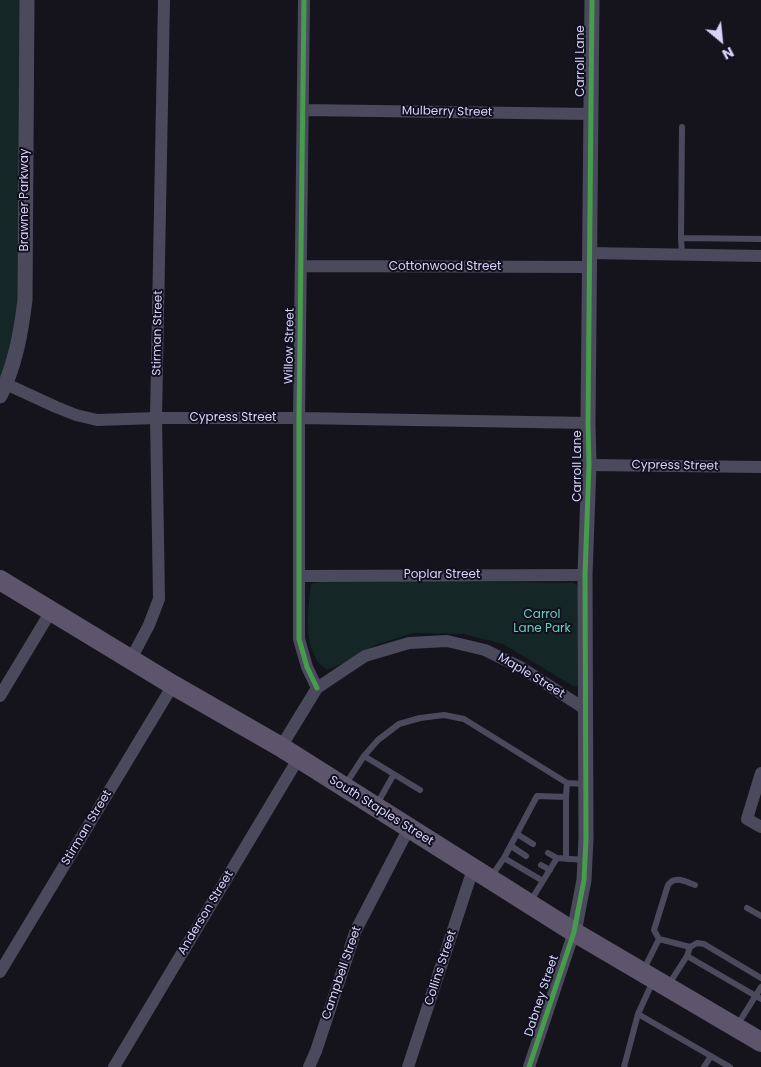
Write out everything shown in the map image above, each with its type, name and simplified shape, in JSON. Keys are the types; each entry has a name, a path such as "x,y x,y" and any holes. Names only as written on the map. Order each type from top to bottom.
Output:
{"main road":[{"name":"South Staples Street","path":"0,580 173,685 280,747 574,932 761,1042"}],"street":[{"name":"Brawner Parkway","path":"3,390 19,342 25,300 27,0"},
{"name":"Stirman Street","path":"130,659 149,625 159,599 156,418 164,0"},
{"name":"Willow Street","path":"304,0 299,418 299,639 306,667 317,688"},
{"name":"Carroll Lane","path":"574,932 584,880 585,860 584,575 589,465 592,0"},
{"name":"Mulberry Street","path":"302,110 591,114"},
{"name":"Cottonwood Street","path":"301,266 589,260 682,255 761,256"},
{"name":"Cypress Street","path":"3,390 97,420 299,418 588,423"},
{"name":"Cypress Street","path":"589,465 761,467"},
{"name":"Poplar Street","path":"299,576 584,575"},
{"path":"0,696 51,611"},
{"name":"Maple Street","path":"280,747 317,688 365,656 409,643 447,641 485,650 522,668 585,709"},
{"name":"Stirman Street","path":"0,972 173,685"},
{"name":"Anderson Street","path":"114,1067 298,760"},
{"path":"761,773 747,818 761,827"},
{"name":"Campbell Street","path":"309,1067 356,930 409,828"},
{"name":"Collins Street","path":"408,1067 482,874"},
{"name":"Dabney Street","path":"529,1067 574,932"}],"lane":[{"path":"682,127 682,255"},
{"path":"681,238 761,239"},
{"path":"343,788 364,756 378,740 399,724 420,718 444,715 464,719 567,783 586,784"},
{"path":"364,756 420,790"},
{"path":"376,808 394,774"},
{"path":"566,859 567,783"},
{"path":"482,874 504,858 537,796 566,797"},
{"path":"517,834 533,844"},
{"path":"510,846 526,856"},
{"path":"548,853 557,858 585,860"},
{"path":"504,858 543,881"},
{"path":"529,904 557,858"},
{"path":"541,865 550,870"},
{"path":"624,1067 638,1014 655,979 659,939 654,930 668,885 671,881 677,879 695,885"},
{"path":"748,908 761,916"},
{"path":"659,939 690,947"},
{"path":"655,979 686,956 690,947 697,943 704,944 761,978"},
{"path":"686,956 758,998"},
{"path":"737,1028 758,998 761,987"},
{"path":"638,1014 730,1067"},
{"path":"704,1067 711,1056"}],"green space":[{"path":"0,0 22,0 20,281 15,331 0,381"},
{"name":"Carrol Lane Park","path":"323,580 573,583 579,586 580,683 573,686 503,644 463,634 414,633 375,645 346,662 327,670 319,663 313,653 308,634 311,584"}],"cycle path":[{"path":"304,0 299,418 299,639 307,667 317,688"},
{"path":"529,1067 574,932 584,880 586,839 585,575 589,465 592,0"}]}
